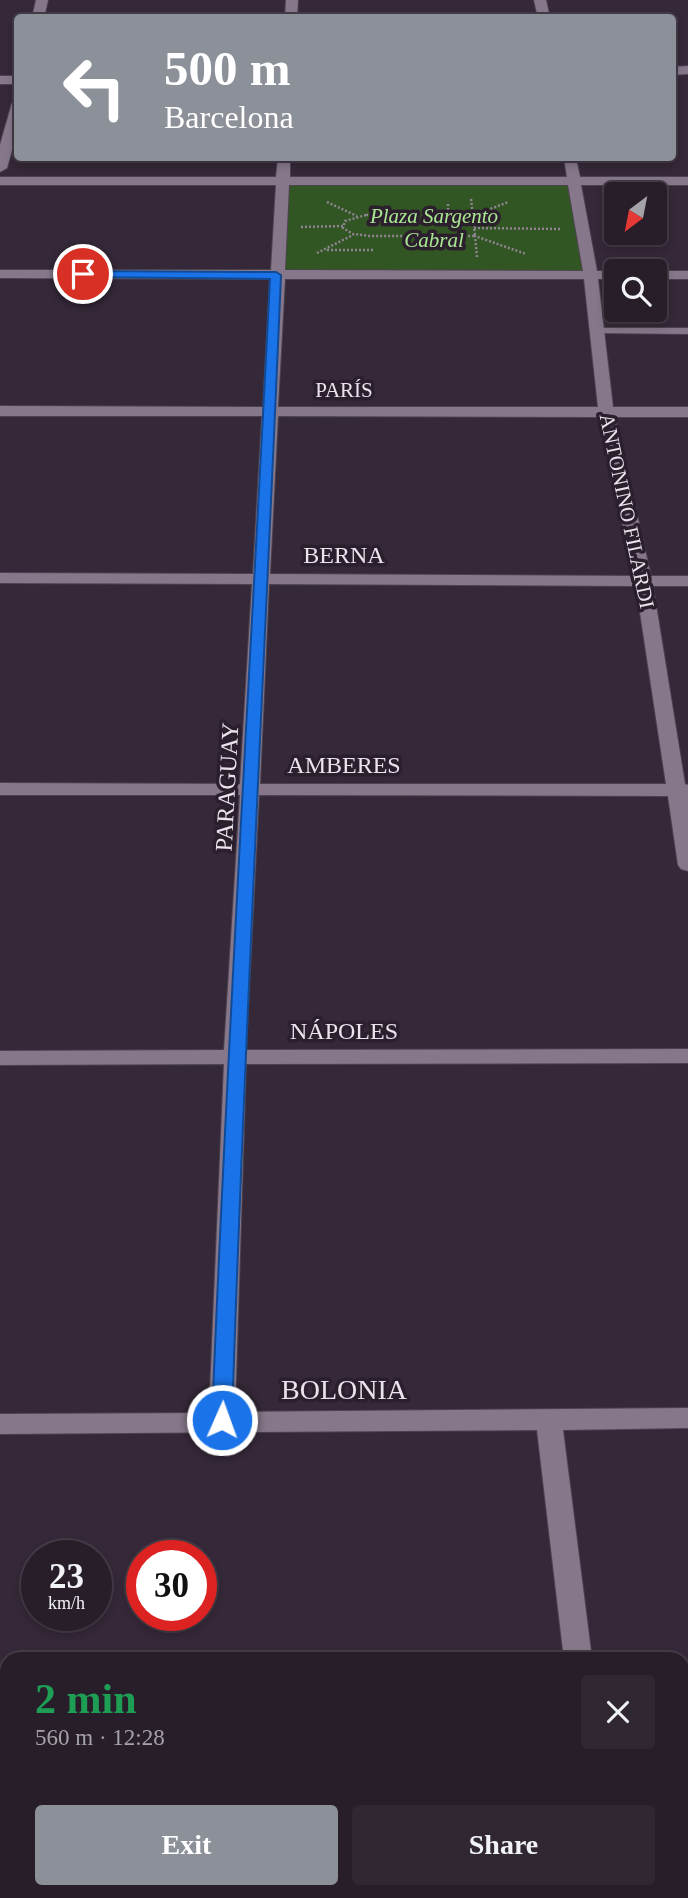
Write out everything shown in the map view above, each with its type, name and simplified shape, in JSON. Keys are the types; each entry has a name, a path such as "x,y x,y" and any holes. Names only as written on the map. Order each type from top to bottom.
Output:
{"street":[{"path":"0,168 14,117"},
{"name":"PARAGUAY","path":"222,1420 235,1058 252,790 284,161"},
{"name":"ANTONINO FILARDI","path":"571,161 591,275 606,412 644,581 681,790 688,865"},
{"path":"0,181 688,181"},
{"path":"0,274 604,275"},
{"path":"667,275 688,275"},
{"name":"PARÍS","path":"0,411 688,412"},
{"name":"BERNA","path":"0,579 688,581"},
{"name":"AMBERES","path":"0,789 681,790"},
{"name":"NÁPOLES","path":"0,1058 688,1056"},
{"name":"BOLONIA","path":"0,1424 222,1420 549,1422 688,1418"},
{"path":"549,1422 577,1652"}],"lane":[{"path":"597,330 688,331"}],"path":[{"path":"448,204 448,216"},
{"path":"281,227 343,226 354,234 370,236 475,236 473,216 366,215 350,218 343,226"},
{"path":"474,228 583,229"},
{"path":"326,250 375,250"}],"green space":[{"name":"Plaza Sargento Cabral","path":"283,181 574,181 591,276 276,275"}],"route":[{"path":"83,274 276,275 252,790 235,1058 222,1420"}]}
